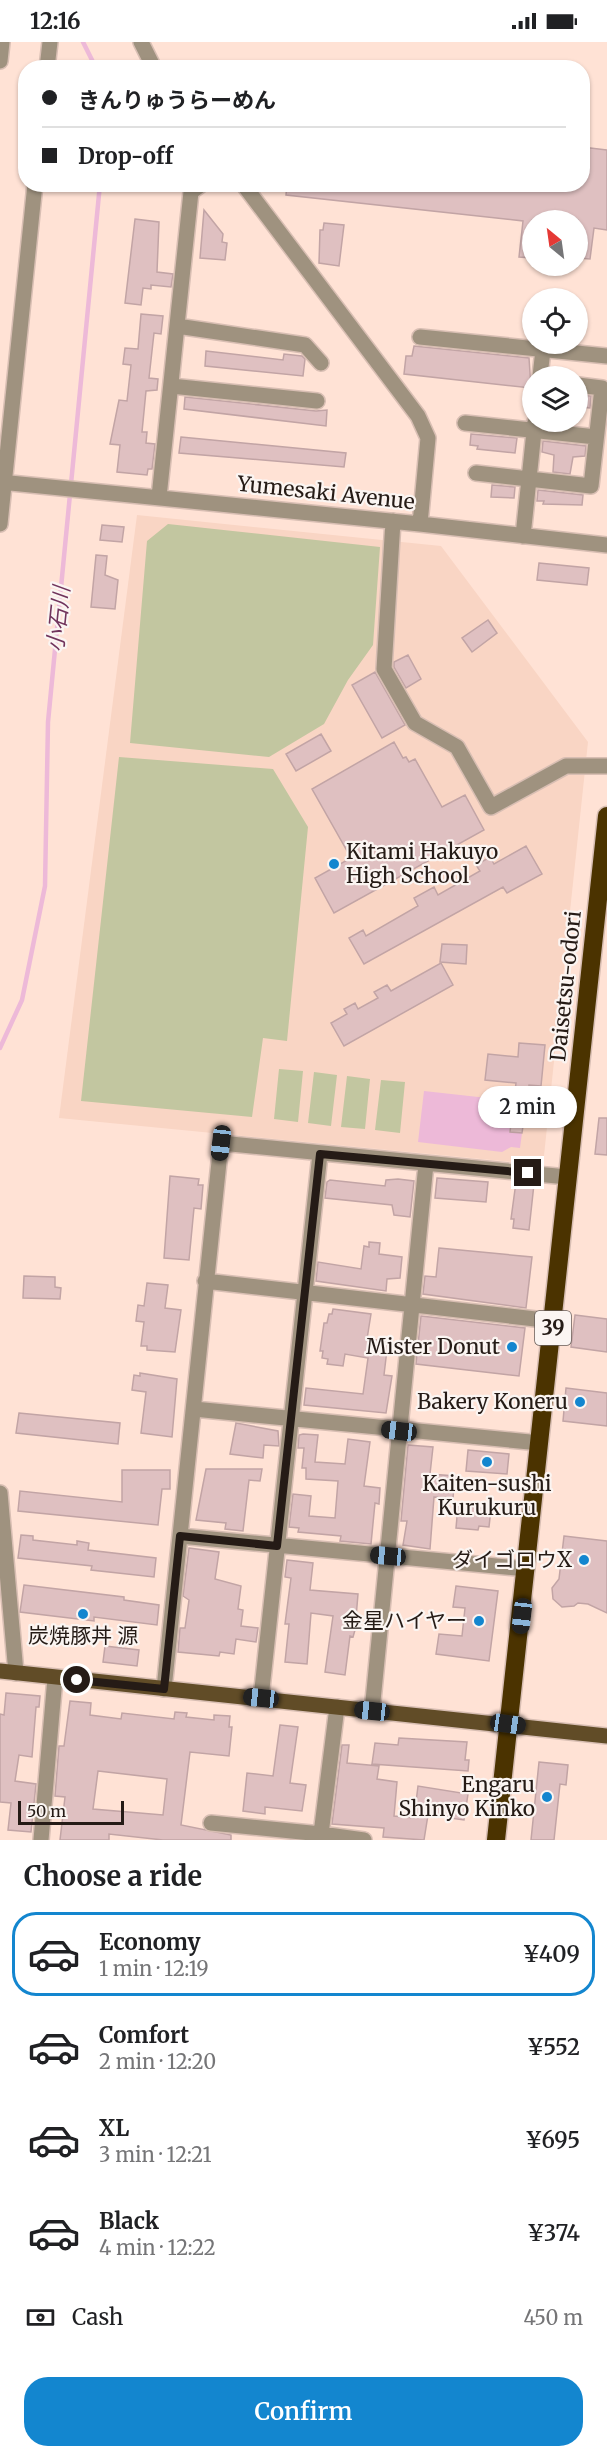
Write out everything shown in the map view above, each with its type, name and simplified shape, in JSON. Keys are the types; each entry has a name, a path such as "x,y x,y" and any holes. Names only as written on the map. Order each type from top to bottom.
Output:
{"highway":[{"name":"Daisetsu-odori","path":"496,1840 527,1569 567,1177 601,932 607,816"}],"main road":[{"path":"0,1671 607,1736"}],"street":[{"path":"0,61 2,42"},
{"path":"48,60 50,42"},
{"path":"141,42 150,60"},
{"path":"0,524 2,483 34,192"},
{"path":"159,497 191,192"},
{"path":"249,192 418,416 428,438 420,524"},
{"path":"177,326 305,345 321,363"},
{"path":"420,337 522,348"},
{"path":"586,354 607,356"},
{"path":"171,386 317,401"},
{"path":"476,473 591,486 602,388 588,386"},
{"path":"465,423 522,425"},
{"path":"523,536 534,432"},
{"path":"568,432 596,437"},
{"name":"Yumesaki Avenue","path":"2,483 159,497 607,545"},
{"path":"393,521 384,669 415,723 457,747 491,807 566,766 607,766"},
{"path":"164,1689 221,1143 567,1177"},
{"path":"261,1698 320,1154"},
{"path":"372,1711 426,1164"},
{"path":"205,1281 553,1321"},
{"path":"194,1409 399,1431 540,1443"},
{"path":"0,1493 16,1673"},
{"path":"180,1536 527,1569"},
{"path":"41,1840 55,1678"},
{"path":"321,1834 337,1707"},
{"path":"211,1823 364,1840"}],"shaded area":[{"name":"Kitami Hakuyo High School","path":"137,515 441,546 588,742 543,1165 59,1118"},
{"path":"424,1091 514,1101 511,1132 522,1133 520,1148 511,1147 502,1152 418,1142"}],"green space":[{"path":"168,524 380,547 373,645 348,680 324,724 269,757 130,743 147,541"},
{"path":"119,757 273,769 308,827 287,1041 263,1038 252,1117 81,1101"},
{"path":"279,1069 303,1071 298,1122 274,1119"},
{"path":"314,1072 337,1075 331,1126 308,1123"},
{"path":"347,1076 370,1079 365,1129 341,1127"},
{"path":"381,1080 405,1082 400,1133 375,1130"}],"building":[{"path":"590,148 607,150 607,230 594,228 590,259 588,259 588,210 522,210 522,221 286,195 286,192 590,192"},
{"path":"204,210 223,234 222,242 227,243 225,260 200,258"},
{"path":"135,219 159,222 157,272 173,274 171,287 151,285 151,289 143,288 141,305 125,303"},
{"path":"324,223 344,225 339,266 319,263 320,230 323,230"},
{"path":"522,230 522,257 519,257"},
{"path":"141,314 163,316 161,334 154,333 149,378 158,379 157,390 146,391 142,432 147,432 146,443 155,444 152,469 148,469 147,475 117,472 120,445 110,444 119,400 127,401 131,365 123,364 125,348 138,349"},
{"path":"414,346 529,358 530,366 522,366 522,387 404,374 406,356 412,356"},
{"path":"206,351 283,360 284,354 302,356 305,359 303,376 205,366"},
{"path":"588,396 591,396 590,408 588,408"},
{"path":"185,397 316,411 327,410 326,426 184,409"},
{"path":"471,434 517,438 515,453 477,449 478,446 470,445"},
{"path":"181,437 346,453 344,467 179,453"},
{"path":"543,441 586,446 585,456 573,457 570,474 553,472 554,455 542,452"},
{"path":"492,485 515,487 514,498 491,497"},
{"path":"538,490 583,495 582,505 543,504 544,501 537,501"},
{"path":"102,525 124,527 122,542 100,540"},
{"path":"96,555 107,556 105,575 118,580 115,609 91,607"},
{"path":"539,563 589,568 587,585 537,580"},
{"path":"488,620 497,633 472,652 462,638"},
{"path":"408,655 421,679 406,688 394,667 394,662"},
{"path":"375,672 405,725 382,738 352,685"},
{"path":"321,734 331,751 296,771 286,754"},
{"path":"394,742 403,758 406,757 409,762 415,759 442,807 465,795 484,830 334,913 315,878 351,858 312,789"},
{"path":"526,846 542,874 507,893 503,887 364,964 349,938 363,930 366,936 418,906 414,898 434,887 438,895 480,871 476,865 490,857 494,864"},
{"path":"442,944 467,945 466,964 440,962"},
{"path":"441,963 453,985 344,1046 331,1023 347,1014 344,1009 355,1003 358,1009 378,998 374,992 387,985 391,991"},
{"path":"519,1043 545,1045 541,1086 529,1085 522,1133 510,1132 516,1083 485,1080 488,1054 518,1057"},
{"path":"599,1118 607,1118 607,1155 595,1154"},
{"path":"170,1176 199,1179 198,1185 203,1185 201,1209 194,1208 189,1260 164,1258"},
{"path":"437,1178 488,1182 486,1202 435,1198"},
{"path":"330,1180 385,1186 386,1180 414,1181 410,1217 394,1215 392,1205 325,1198 327,1182"},
{"path":"516,1182 534,1184 529,1230 513,1228 514,1219 511,1219"},
{"path":"369,1242 380,1243 379,1254 402,1257 400,1278 387,1279 386,1291 316,1281 318,1262 361,1269 364,1246 369,1247"},
{"path":"439,1248 532,1257 526,1308 423,1294 425,1276 436,1277"},
{"path":"24,1276 55,1277 55,1287 61,1288 60,1299 23,1298"},
{"path":"147,1283 168,1285 165,1308 181,1310 175,1352 147,1350 147,1346 141,1346 144,1322 136,1321 138,1305 144,1306"},
{"path":"333,1309 371,1314 367,1339 388,1341 384,1375 392,1376 386,1413 304,1405 306,1388 363,1394 368,1358 345,1354 343,1366 327,1364 328,1359 322,1358 323,1351 320,1351 324,1323 327,1323"},
{"path":"575,1315 607,1319 607,1352 571,1347"},
{"path":"421,1316 525,1328 519,1376 416,1364"},
{"path":"140,1373 177,1379 172,1437 141,1433 146,1392 132,1390 134,1375 140,1376"},
{"path":"566,1388 607,1393 607,1426 563,1421"},
{"path":"19,1413 120,1423 118,1444 16,1433"},
{"path":"236,1423 278,1431 279,1446 264,1445 263,1458 230,1454"},
{"path":"299,1435 318,1435 315,1462 345,1464 348,1439 370,1442 364,1486 380,1488 379,1504 375,1503 371,1544 340,1541 341,1536 298,1532 299,1528 289,1527 293,1494 311,1496 309,1516 335,1518 338,1481 306,1479 306,1468 302,1468 304,1448 298,1448"},
{"path":"408,1445 433,1447 430,1474 455,1476 453,1498 434,1497 430,1549 403,1545 407,1521 401,1521"},
{"name":"Kaiten-sushi Kurukuru","path":"468,1450 509,1454 507,1474 466,1471"},
{"path":"206,1469 262,1469 260,1481 249,1480 243,1531 225,1529 226,1523 196,1520"},
{"path":"122,1470 170,1470 170,1489 162,1489 158,1525 18,1511 20,1491 122,1502"},
{"path":"458,1506 491,1509 489,1527 479,1526 478,1530 456,1528"},
{"path":"21,1535 33,1536 33,1540 77,1545 77,1541 89,1543 88,1550 156,1558 154,1577 91,1570 92,1566 18,1558"},
{"name":"ダイゴロウX","path":"564,1536 607,1541 607,1613 588,1604 578,1603 574,1606 562,1607 553,1599 552,1588 559,1579"},
{"path":"189,1548 219,1552 215,1579 241,1586 238,1609 243,1610 241,1626 258,1628 256,1642 236,1639 234,1654 220,1652 219,1656 178,1652 180,1628 185,1628 189,1600 183,1596"},
{"path":"287,1560 313,1563 310,1590 358,1594 355,1630 353,1637 350,1636 345,1675 325,1672 333,1616 311,1613 307,1664 285,1662 289,1624 285,1624 291,1578 285,1577"},
{"path":"24,1585 124,1597 124,1600 159,1605 157,1625 94,1617 94,1621 20,1612"},
{"name":"金星ハイヤー","path":"456,1586 498,1591 489,1661 436,1654 439,1634 462,1636 465,1608 453,1607"},
{"path":"105,1646 139,1650 137,1666 103,1662"},
{"path":"6,1693 40,1696 39,1707 36,1707 32,1757 19,1755 15,1781 36,1784 31,1832 8,1830 11,1803 0,1802 0,1714 4,1715"},
{"path":"70,1701 91,1703 90,1715 121,1719 122,1713 174,1719 175,1712 187,1713 186,1717 214,1720 214,1715 230,1716 229,1727 232,1727 229,1756 190,1752 181,1825 231,1835 231,1840 163,1840 109,1834 109,1840 60,1840 65,1797 55,1796 59,1746 64,1746","holes":["98,1771 167,1779 163,1815 93,1809"]},
{"path":"280,1725 298,1727 290,1783 306,1785 302,1811 265,1807 265,1814 243,1811 247,1773 273,1776"},
{"path":"399,1738 467,1742 465,1760 469,1760 468,1771 372,1764 375,1743 398,1745"},
{"path":"342,1745 349,1745 347,1763 379,1766 377,1779 397,1782 394,1816 414,1818 418,1786 468,1794 464,1820 428,1815 424,1840 383,1837 384,1828 332,1824"},
{"name":"Engaru Shinyo Kinko","path":"539,1762 568,1765 566,1785 560,1784 554,1840 531,1840"}],"waterway":[{"name":"小石川","path":"83,42 92,60"},
{"name":"小石川","path":"0,1048 22,1000 45,886 48,722 99,192"}],"place":[{"name":"Kitami Hakuyo High School","path":"334,864"},
{"name":"Mister Donut","path":"512,1347"},
{"name":"Bakery Koneru","path":"580,1402"},
{"name":"Kaiten-sushi Kurukuru","path":"487,1462"},
{"name":"ダイゴロウX","path":"584,1560"},
{"name":"炭焼豚丼 源","path":"83,1614"},
{"name":"金星ハイヤー","path":"479,1621"},
{"name":"Engaru Shinyo Kinko","path":"547,1797"}],"route":[{"path":"77,1680 164,1689 180,1536 277,1546 320,1154 528,1173"}]}
